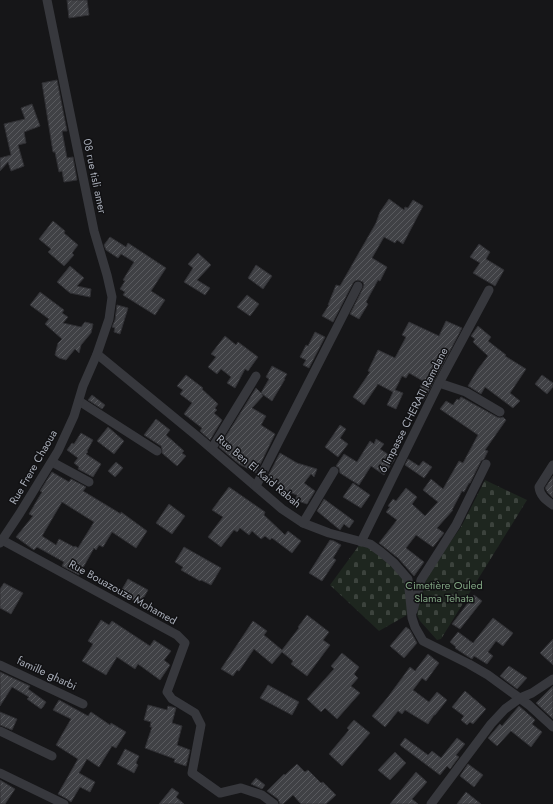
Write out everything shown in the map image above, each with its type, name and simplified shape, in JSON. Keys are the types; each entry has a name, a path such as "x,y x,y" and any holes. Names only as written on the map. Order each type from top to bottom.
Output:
{"street":[{"name":"08 rue tisli amer","path":"47,0 94,231 108,275 112,297 109,319 97,354"},
{"path":"256,486 358,286"},
{"name":"6 Impasse CHERATI Ramdane","path":"361,542 439,383 489,290"},
{"name":"Rue Frere Chaoua","path":"1,541 58,451 74,416 97,354"},
{"name":"Rue Ben El Kaid Rabah","path":"97,354 212,448 282,509 303,523 329,533 370,544 382,552 408,579 412,618 423,641 488,675 530,705 553,727"},
{"path":"212,448 256,376"},
{"path":"439,383 466,392 500,412"},
{"path":"79,401 157,451"},
{"path":"52,462 89,482"},
{"path":"412,618 420,580 456,525 486,464"},
{"path":"553,465 539,487 540,492 545,499 553,505"},
{"path":"303,523 334,471"},
{"name":"Rue Bouazouze Mohamed","path":"1,541 177,635 185,643 167,692 172,699 195,713 201,725 192,773 220,793 241,788 262,796 274,804"},
{"name":"famille gharbi","path":"0,664 83,704"},
{"path":"431,804 491,724 505,709 520,698 532,693 553,679"},
{"path":"0,731 52,756"},
{"path":"0,773 64,804"}],"green space":[{"name":"Cimetière Ouled Slama Tehata","path":"485,480 527,500 441,639 437,640 420,621 417,615 421,584 461,527"},
{"name":"Cimetière Ouled Slama Tehata","path":"360,544 370,546 406,580 408,596 407,615 379,631 330,585"}],"building":[{"path":"67,0 87,0 89,15 69,18"},
{"path":"57,80 67,131 62,131 67,158 73,157 77,180 64,182 62,171 59,172 55,152 53,152 42,83"},
{"path":"32,104 40,126 24,132 26,143 18,145 24,166 11,171 8,162 0,171 0,158 11,155 4,124 25,119 21,108"},
{"path":"389,199 404,210 405,207 408,208 413,200 423,206 403,244 397,240 395,243 384,237 372,258 387,267 380,281 378,280 366,302 368,304 359,319 350,314 364,285 363,282 358,280 353,283 333,322 322,316 329,305 336,285 340,286 376,223 380,212"},
{"path":"53,221 78,245 72,253 74,255 64,266 48,252 51,249 39,239"},
{"path":"110,237 126,247 128,243 166,268 151,291 165,300 155,315 123,295 125,292 120,289 125,281 123,280 134,262 121,254 118,258 106,250 104,245"},
{"path":"479,244 490,252 486,259 504,270 495,286 473,273 480,263 470,257"},
{"path":"198,253 211,265 197,280 210,288 205,295 184,282 193,268 188,264"},
{"path":"256,265 272,276 263,289 248,278"},
{"path":"70,266 84,278 77,286 91,289 90,297 70,293 57,282"},
{"path":"40,292 64,310 62,313 68,317 63,323 81,327 85,322 93,324 91,333 81,345 79,353 75,349 66,360 55,355 58,343 62,339 45,324 49,319 30,305"},
{"path":"247,295 259,304 250,316 237,307"},
{"path":"117,305 128,308 120,334 114,332 115,328 112,327 115,320"},
{"path":"446,321 462,328 424,400 416,396 423,381 409,373 406,378 402,376 395,390 403,393 396,409 387,405 393,392 378,384 364,405 353,397 370,372 368,371 378,350 395,358 406,337 402,335 409,322 439,336"},
{"path":"478,326 491,337 488,341 506,355 505,356 526,369 510,393 520,401 513,408 485,387 481,394 468,386 488,356 473,342 475,339 471,336"},
{"path":"315,332 325,337 309,368 303,365 306,360 300,357 306,345 308,346"},
{"path":"225,336 236,345 238,342 258,357 248,371 245,369 235,388 227,383 231,377 221,369 217,374 208,367 216,357 211,354"},
{"path":"272,366 287,374 272,401 262,394 263,396 252,408 266,416 261,425 275,434 256,473 239,464 219,447 256,388 261,393 269,379 266,377"},
{"path":"186,375 203,388 202,389 218,404 215,408 217,410 214,413 222,420 210,440 200,431 202,428 184,414 192,403 180,394 183,390 177,386"},
{"path":"542,375 553,383 553,387 547,394 535,384"},
{"path":"92,395 105,405 102,409 88,400"},
{"path":"461,397 497,417 503,417 506,420 485,450 488,451 484,459 481,461 464,492 462,491 453,510 437,528 444,533 433,547 416,535 406,548 424,562 414,576 398,558 379,543 397,520 386,512 393,499 396,501 406,488 417,497 412,504 425,516 438,502 423,490 431,479 443,489 459,461 463,463 478,435 440,409 446,401 453,405 457,399 459,400"},
{"path":"156,419 170,430 166,435 184,451 182,453 186,456 177,466 162,453 161,446 144,435"},
{"path":"340,425 346,429 340,438 348,444 338,457 325,447"},
{"path":"108,427 124,441 114,454 97,441"},
{"path":"81,433 93,440 86,454 101,464 93,477 78,469 79,467 74,463 78,458 67,450 72,443 74,444"},
{"path":"376,439 384,444 380,449 395,459 384,475 371,466 359,485 340,473 339,468 336,466 344,454 357,462 370,441 374,444"},
{"path":"280,453 297,463 317,469 314,477 311,474 304,483 315,491 307,504 295,500 297,495 279,489 280,486 268,476"},
{"path":"408,459 419,466 423,461 432,467 424,478 405,465"},
{"path":"116,462 123,468 115,477 108,471"},
{"path":"52,472 69,482 71,479 86,487 83,491 121,514 121,512 147,531 136,548 112,532 103,547 99,545 96,550 94,548 79,575 62,566 64,562 37,547 34,550 16,537 33,516 29,514 42,492 40,491","holes":["62,502 94,522 78,548 59,539 56,545 42,536"]},
{"path":"553,476 553,498 545,488"},
{"path":"353,483 370,495 361,508 343,497"},
{"path":"229,487 265,512 264,515 285,535 288,531 301,541 292,553 272,538 270,540 265,536 261,539 252,531 249,535 240,528 237,532 234,530 221,547 208,537 223,517 212,510"},
{"path":"324,499 354,521 349,528 344,524 340,530 317,511"},
{"path":"169,504 185,516 172,534 156,523"},
{"path":"330,540 341,545 333,558 336,560 322,581 309,573"},
{"path":"184,547 221,568 211,585 201,580 200,581 181,570 183,567 175,562"},
{"path":"128,579 148,590 140,604 120,593"},
{"path":"4,583 23,593 11,614 0,608 0,589"},
{"path":"474,595 482,601 460,629 452,624"},
{"path":"307,615 329,632 323,640 330,645 307,676 291,664 293,661 282,652 272,664 254,649 239,671 237,670 233,676 221,669 253,621 267,631 264,635 282,650"},
{"path":"493,618 513,633 503,646 496,641 488,652 493,656 487,664 474,656 472,659 455,648 456,647 450,642 458,632 473,643"},
{"path":"101,620 109,625 112,621 150,646 154,640 171,651 164,660 170,665 160,680 138,664 135,669 117,657 106,675 82,661 93,644 88,641"},
{"path":"406,627 410,630 417,643 404,658 390,646"},
{"path":"553,639 553,665 540,653"},
{"path":"342,653 359,667 354,674 358,678 351,686 360,693 337,719 325,708 321,712 307,699 334,669 331,666"},
{"path":"428,654 439,663 426,681 422,678 413,690 429,702 437,692 447,700 428,724 405,710 402,714 398,711 385,727 372,716 410,667 415,671"},
{"path":"509,666 527,678 517,689 500,676"},
{"path":"0,672 30,686 28,689 46,702 43,707 41,709 27,699 29,697 12,687 0,706"},
{"path":"268,685 299,702 292,715 260,698"},
{"path":"553,686 553,719 536,703"},
{"path":"465,691 486,709 473,724 470,722 467,725 461,720 464,716 452,707"},
{"path":"59,700 88,716 91,712 110,725 111,723 126,732 116,748 112,746 99,767 87,759 79,773 95,782 90,792 80,787 71,802 58,794 78,759 56,745 71,719 53,710"},
{"path":"148,705 167,710 168,706 176,708 172,723 182,726 177,745 190,750 186,766 174,762 175,759 145,748 152,727 150,727 151,722 144,720"},
{"path":"519,706 535,720 532,724 542,732 531,747 511,731 497,746 488,738 500,724 502,726"},
{"path":"0,712 17,719 12,730 0,725"},
{"path":"354,720 370,733 342,766 329,754 349,730 347,728"},
{"path":"405,738 428,755 432,751 441,758 457,738 465,744 456,755 459,757 450,769 447,766 440,775 400,745"},
{"path":"125,749 139,756 136,763 138,765 134,773 117,764"},
{"path":"395,752 406,763 390,780 378,770"},
{"path":"297,764 305,772 308,770 336,795 326,804 301,804 293,795 283,804 280,804 278,799 267,791 284,774 285,775"},
{"path":"468,764 483,775 474,787 460,776"},
{"path":"416,772 427,782 412,799 418,804 390,804"},
{"path":"256,778 265,785 262,789 251,784"},
{"path":"0,780 15,789 5,804 0,804"},
{"path":"172,788 179,793 176,797 184,804 159,804"},
{"path":"466,792 481,804 457,804"}]}
